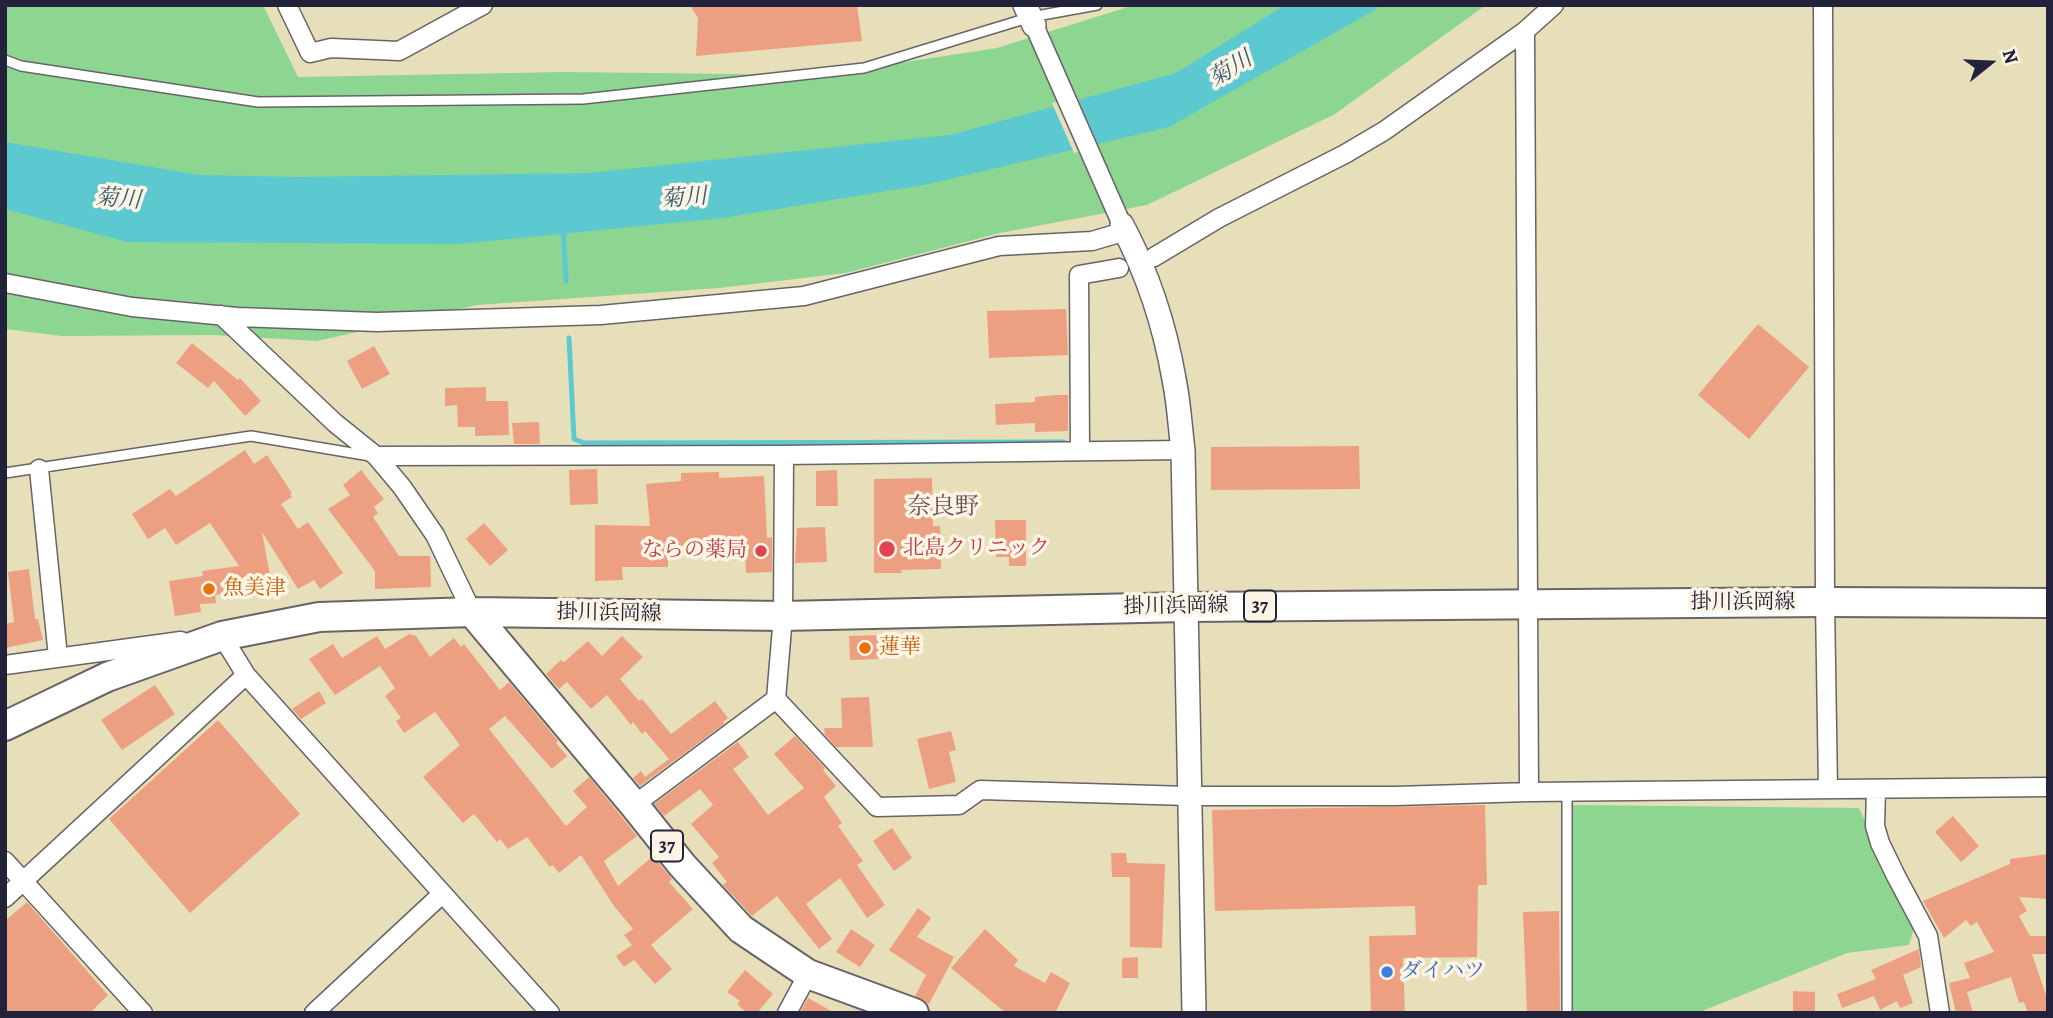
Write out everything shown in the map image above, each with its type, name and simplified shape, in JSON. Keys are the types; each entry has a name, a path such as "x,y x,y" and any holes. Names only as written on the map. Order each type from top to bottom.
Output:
{"main road":[{"name":"掛川浜岡線","path":"5,726 107,677 222,636 318,617 472,612 783,616 1186,607 2048,603"},
{"name":"37","path":"472,612 682,865 741,929 808,974 914,1013"}],"street":[{"path":"288,5 310,53 331,48 399,51 483,5"},
{"path":"1154,257 1219,218 1345,154 1384,131 1525,31 1554,5"},
{"path":"1823,5 1828,789"},
{"path":"1030,16 1142,267 1162,328 1174,380 1182,450 1194,1013"},
{"path":"1525,31 1529,792"},
{"path":"5,283 132,307 221,315 377,322 628,313 804,296 999,246 1091,241 1124,228"},
{"path":"1080,451 1079,275 1119,268"},
{"path":"221,315 335,423 376,456 402,487 435,535 472,612"},
{"path":"376,456 1182,450"},
{"path":"784,455 783,616 776,699 877,807 958,805 981,790 1189,796 1395,796 1529,792 2048,787"},
{"path":"39,469 58,657"},
{"path":"5,665 222,636 246,675 550,1013"},
{"path":"5,898 246,675"},
{"path":"634,805 776,699"},
{"path":"1876,790 1875,826 1880,843 1928,936 1940,1013"},
{"path":"5,861 143,1013"},
{"path":"314,1013 442,894"},
{"path":"787,1013 808,974"}],"lane":[{"path":"5,60 21,66 258,102 583,99 864,68 1030,16 1097,5"},
{"path":"5,473 251,436 376,456"},
{"path":"1567,792 1567,1013"}],"green space":[{"path":"5,5 263,5 298,77 566,72 820,75 997,48 1134,5 1486,5 1335,114 1147,205 1000,233 846,273 719,288 477,305 317,341 212,335 62,336 5,329"},
{"path":"1573,805 1859,808 1914,928 1909,945 1847,953 1697,1013 1572,1013"}],"water":[{"name":"菊川","path":"1285,5 1380,5 1169,127 929,184 723,218 459,244 127,242 5,209 5,142 200,175 300,177 589,173 950,135 1176,73"}],"pier":[{"path":"1077,97 1099,147 1074,153 1052,103"}],"building":[{"path":"690,5 857,5 862,41 696,56 698,18"},
{"path":"1066,309 1068,355 989,358 987,311"},
{"path":"1758,324 1809,367 1749,439 1698,395"},
{"path":"192,343 238,380 240,378 261,401 245,416 214,381 208,388 176,363"},
{"path":"374,346 390,374 362,389 347,361"},
{"path":"486,387 486,401 508,401 509,435 475,436 475,427 458,427 457,405 445,406 445,388"},
{"path":"1068,395 1068,431 1035,432 1035,423 996,425 995,404 1035,402 1035,397"},
{"path":"539,422 540,444 514,444 512,423"},
{"path":"1359,446 1360,489 1211,490 1211,447"},
{"path":"245,450 254,464 267,455 292,493 292,497 281,504 298,529 308,522 343,573 320,589 314,580 298,589 262,532 272,586 215,595 216,603 200,604 201,612 175,616 169,581 203,576 202,571 239,566 210,523 176,545 165,528 148,539 132,514 170,489 176,496"},
{"path":"597,469 598,504 570,505 569,470"},
{"path":"361,470 384,499 374,507 378,513 373,517 399,556 430,556 431,587 375,589 375,571 328,509 350,495 343,485"},
{"path":"837,470 838,506 816,506 816,471"},
{"path":"719,472 719,478 764,476 767,538 772,537 772,572 746,573 745,543 668,546 668,567 622,567 623,580 595,581 595,525 650,526 646,484 681,481 681,473"},
{"name":"北島クリニック","path":"932,478 933,526 940,526 941,569 874,573 874,479"},
{"path":"995,520 1026,520 1026,566 1009,566 1009,557 996,557"},
{"path":"484,523 508,550 490,566 466,539"},
{"path":"825,527 827,562 795,563 797,528"},
{"path":"29,569 35,619 38,619 43,640 5,648 5,624 14,622 8,572"},
{"path":"409,634 416,636 430,657 454,638 461,647 464,644 500,690 509,682 558,741 556,743 567,756 552,769 505,716 489,729 566,826 587,807 573,791 589,777 637,836 604,861 618,886 653,856 672,879 669,882 693,909 651,945 672,969 655,984 634,960 624,967 616,956 632,945 624,935 633,929 614,906 581,855 559,873 553,865 550,867 527,837 508,849 500,839 497,842 474,814 463,823 423,777 460,745 435,712 404,733 396,721 401,718 385,696 395,688 380,666 335,695 309,659 333,644 342,658 377,636 385,649"},
{"name":"蓮華","path":"881,635 882,659 850,660 849,636"},
{"path":"622,636 643,657 620,679 639,701 642,699 671,734 715,701 728,718 724,724 640,786 633,778 641,771 645,777 669,759 645,731 642,734 633,722 631,725 607,695 591,709 567,682 559,689 546,674 588,641 602,656"},
{"path":"155,685 175,714 122,750 101,720"},
{"path":"319,691 326,703 301,719 292,709"},
{"path":"869,697 873,747 836,747 825,735 824,728 842,728 841,698"},
{"path":"218,720 300,814 190,913 109,819"},
{"path":"951,731 956,750 949,752 956,782 929,789 917,739"},
{"path":"795,736 825,768 823,770 836,786 824,797 842,823 838,826 863,861 857,865 885,905 867,918 840,878 806,904 832,939 819,949 777,896 752,916 723,885 727,882 712,863 719,857 691,824 713,805 700,789 664,816 654,804 738,742 749,757 733,769 768,815 804,788 774,754"},
{"path":"1485,805 1487,885 1478,885 1477,957 1403,958 1405,1013 1371,1013 1369,936 1416,935 1415,906 1215,911 1212,810"},
{"path":"1953,816 1979,846 1961,862 1935,832"},
{"path":"892,828 912,858 894,871 873,841"},
{"path":"1111,853 1126,853 1127,863 1165,864 1162,948 1130,947 1130,877 1112,877"},
{"path":"2048,854 2048,899 2019,897 2027,911 2019,916 2030,936 2048,936 2048,954 2032,954 2048,1001 2048,1013 2028,1013 2024,1002 2019,1003 2011,977 1967,992 1973,1013 1956,1013 1949,983 1970,978 1964,963 1994,952 1977,922 1971,926 1966,920 1944,938 1923,901 2010,864 2010,859"},
{"path":"27,902 108,995 90,1013 5,1013 5,921"},
{"path":"918,908 931,918 917,937 954,957 929,1004 915,996 926,975 889,950"},
{"path":"1559,911 1560,1013 1527,1013 1523,912"},
{"path":"851,929 875,945 860,967 836,952"},
{"path":"985,929 1018,960 1014,966 1045,983 1051,972 1070,983 1055,1013 1006,1013 951,968"},
{"path":"1919,949 1921,967 1903,975 1913,1003 1900,1008 1897,1001 1880,1010 1874,996 1842,1008 1837,994 1876,979 1871,970"},
{"path":"1138,957 1138,978 1122,978 1122,958"},
{"path":"745,970 773,994 757,1013 747,1013 737,1004 740,1001 727,992"},
{"path":"1793,991 1815,992 1815,1013 1793,1013"},
{"path":"808,998 835,1013 800,1013"}],"waterway":[{"path":"563,228 566,281"},
{"path":"569,338 574,439 584,443 1064,442"}],"place":[{"name":"北島クリニック","path":"887,549"},
{"name":"ならの薬局","path":"761,551"},
{"name":"魚美津","path":"209,589"},
{"name":"蓮華","path":"865,648"},
{"name":"ダイハツ","path":"1387,972"}],"district":[{"name":"奈良野","path":"943,508"}]}
